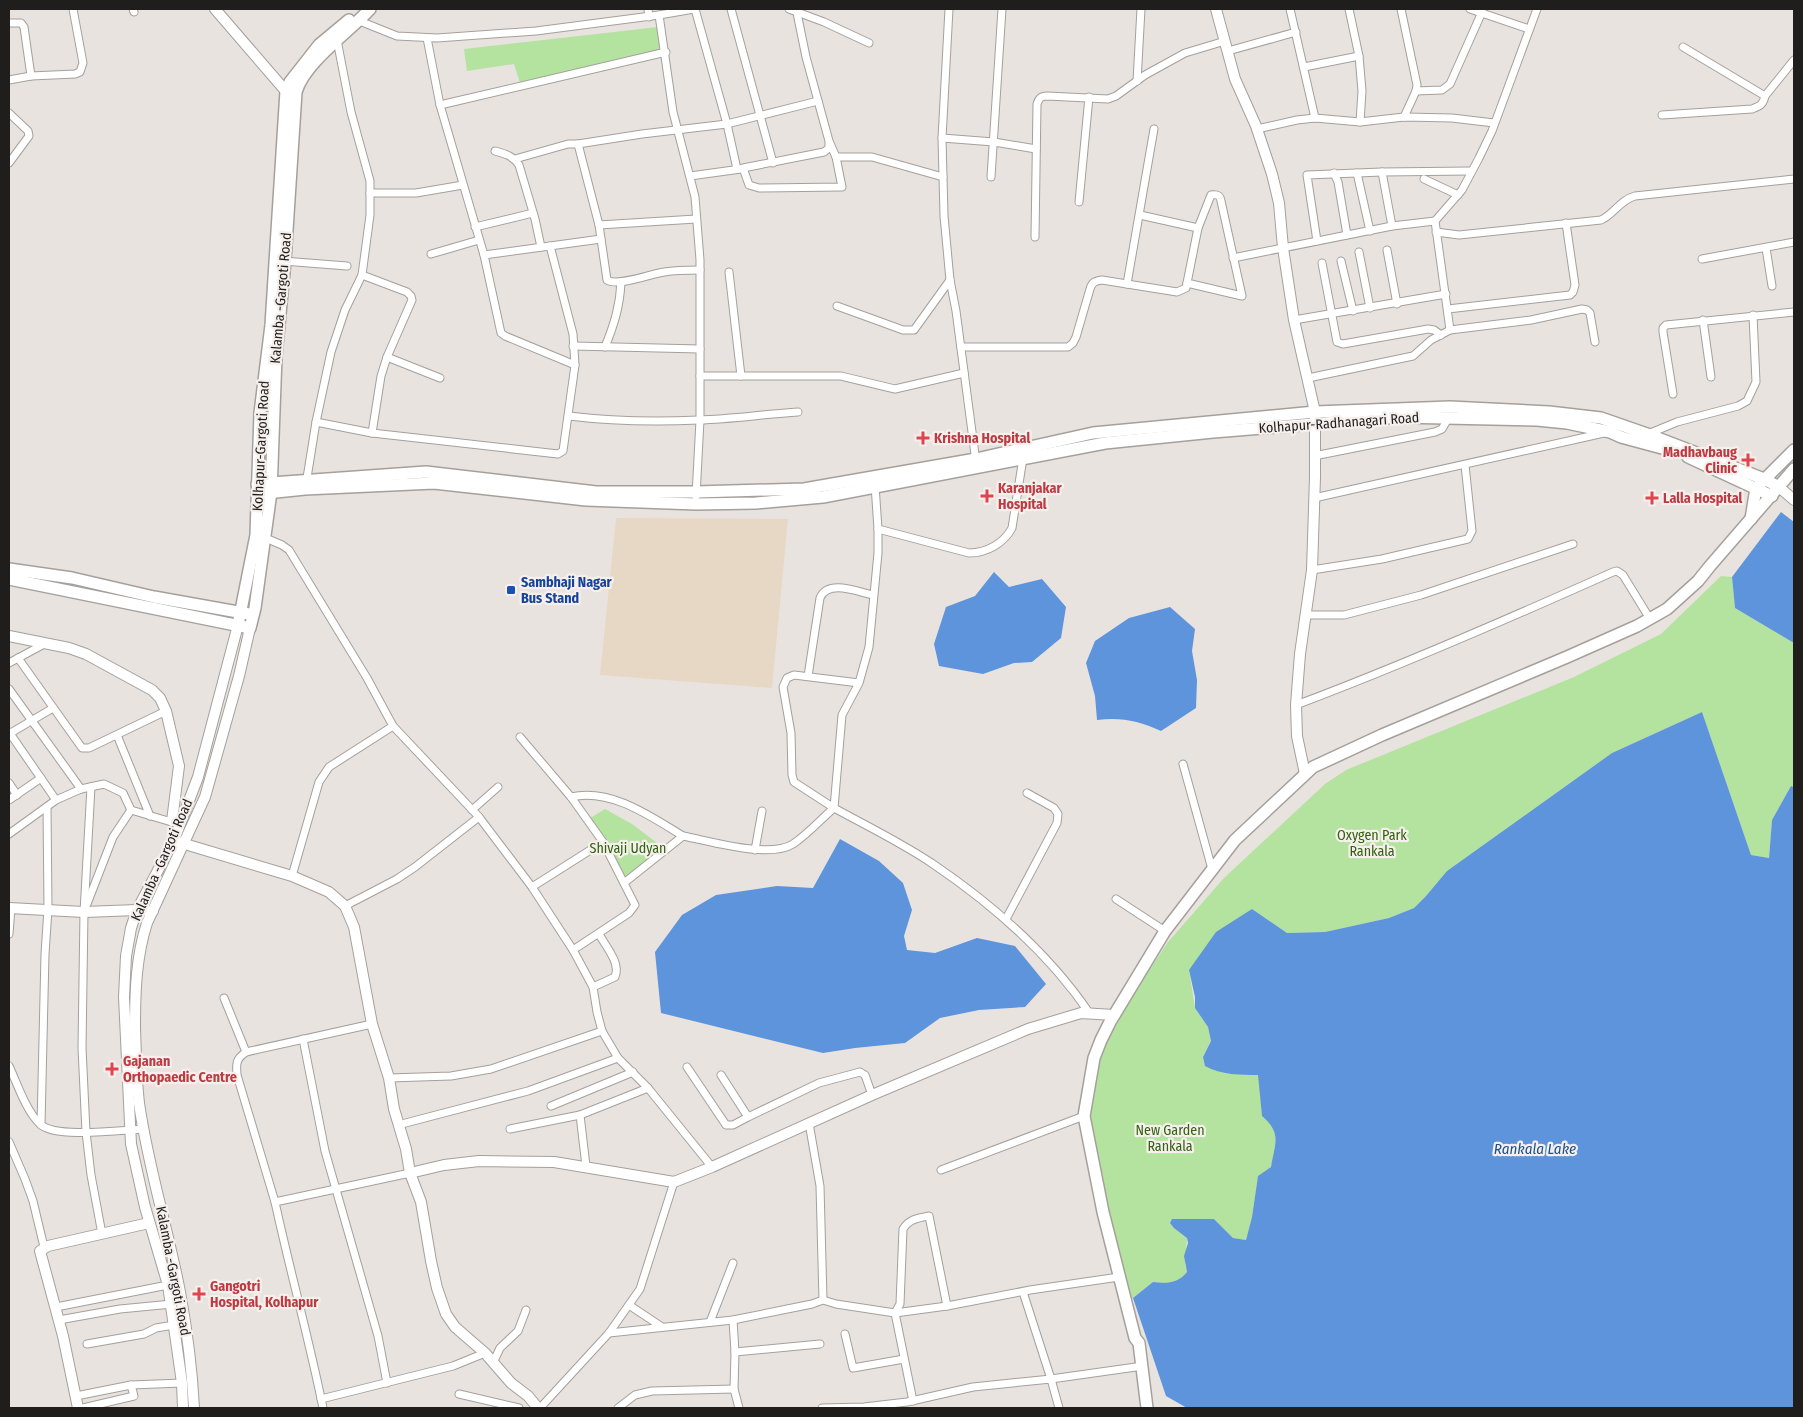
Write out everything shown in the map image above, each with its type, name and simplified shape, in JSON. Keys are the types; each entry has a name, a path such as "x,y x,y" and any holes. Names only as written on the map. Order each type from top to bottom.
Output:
{"main road":[{"name":"Kolhapur-Gargoti Road","path":"261,536 257,489 260,413 280,261 286,91 290,82 318,46 356,19 361,9"},
{"name":"Kalamba -Gargoti Road","path":"250,628 247,614 271,488 280,261 298,86 303,76 356,19 370,9"},
{"path":"257,489 306,484 434,483 586,500 696,498 756,504 823,497 875,482 976,463 1088,434 1315,412 1450,407 1549,412 1601,418 1764,478 1780,487"},
{"name":"Kolhapur-Radhanagari Road","path":"875,482 897,484 976,463 1023,458 1105,443 1398,417 1537,420 1567,423 1610,432 1621,437 1658,446 1687,456 1772,496"},
{"path":"1751,518 1756,488 1794,450"},
{"path":"1147,1408 1139,1343 1135,1338 1103,1212 1084,1116 1094,1058 1114,1015 1165,931 1235,840 1305,774 1323,762 1382,735 1567,658 1667,609 1698,581 1794,469"},
{"path":"9,569 72,578 154,597 247,614"},
{"path":"9,580 250,628"},
{"name":"Kalamba -Gargoti Road","path":"238,625 247,614"}],"street":[{"path":"9,80 31,76 75,74 80,72 82,63 75,9"},
{"path":"215,9 295,102"},
{"path":"356,19 397,36 427,38 536,31 649,13 660,15 694,9 740,169 749,185 754,188 842,187 836,157 829,141 796,13"},
{"path":"731,9 773,163"},
{"path":"789,9 824,22 869,43"},
{"path":"950,9 942,138 943,177 950,280 956,311 976,463"},
{"path":"991,177 1002,9"},
{"path":"1137,81 1141,9"},
{"path":"1216,9 1235,78 1269,160 1278,200 1294,320 1315,412 1312,570 1300,654 1296,705 1297,736 1305,774"},
{"path":"1290,9 1315,118"},
{"path":"1349,9 1358,56 1362,91 1360,122"},
{"path":"1401,9 1416,91 1404,117"},
{"path":"1470,9 1529,29"},
{"path":"1233,258 1392,226 1435,221 1462,190 1479,158 1537,9"},
{"path":"1416,91 1442,90 1450,84 1482,12"},
{"path":"660,15 673,112 695,196 700,270 700,420 696,498"},
{"path":"9,23 21,23 24,27 31,76"},
{"path":"1035,237 1038,99 1042,96 1047,96 1108,99 1116,96 1137,81 1185,53 1296,32"},
{"path":"427,38 440,105 484,255 502,333 505,336 575,365"},
{"path":"306,484 316,422 331,352 345,310 362,275 370,215 370,181 351,112 337,40"},
{"path":"1683,47 1765,96"},
{"path":"440,105 666,52"},
{"path":"1304,67 1358,56"},
{"path":"1662,115 1752,109 1760,106 1764,103 1765,96 1794,60"},
{"path":"1079,202 1089,97"},
{"path":"515,159 568,144 727,124 818,101"},
{"path":"9,113 28,131 30,136 9,163"},
{"path":"1257,129 1315,118 1360,122 1404,117 1452,118 1494,123"},
{"path":"1127,284 1154,129"},
{"path":"942,138 994,142 1036,149"},
{"path":"690,176 740,169 824,152 828,148 829,141"},
{"path":"578,144 600,225 607,280 620,282 666,271 700,270"},
{"path":"496,151 509,155 519,165 541,247"},
{"path":"836,157 872,157 943,177"},
{"path":"1316,241 1307,175 1382,172 1471,172"},
{"path":"1382,172 1392,226"},
{"path":"1334,173 1338,182 1347,235"},
{"path":"1357,173 1370,231"},
{"path":"1338,182 1346,174"},
{"path":"1424,179 1458,195"},
{"path":"1436,232 1459,235 1601,220 1608,217 1628,198 1635,196 1794,179"},
{"path":"370,193 416,193 464,185"},
{"path":"961,347 1068,347 1076,337 1092,283 1102,280 1177,292 1186,288 1198,228 1211,196 1217,195 1222,201 1242,296 1188,283"},
{"path":"476,227 533,212"},
{"path":"1140,215 1198,228"},
{"path":"600,225 696,219"},
{"path":"1435,221 1450,330"},
{"path":"1448,309 1570,295 1575,285 1566,223"},
{"path":"484,255 601,239"},
{"path":"431,254 479,240"},
{"path":"1702,259 1794,242"},
{"path":"316,422 372,433 558,454 564,451 575,365 574,346 564,295 550,246"},
{"path":"1766,248 1772,286"},
{"path":"1387,250 1397,304"},
{"path":"1359,252 1370,308"},
{"path":"280,261 347,266"},
{"path":"1341,261 1353,310"},
{"path":"1322,263 1335,339 1339,343 1428,329 1434,330 1441,335"},
{"path":"729,272 740,376"},
{"path":"362,275 411,296 412,300 387,356 372,433"},
{"path":"837,306 902,330 914,330 950,280"},
{"path":"605,347 616,320 620,298 620,282"},
{"path":"1294,320 1397,304 1446,294"},
{"path":"1308,378 1412,356 1431,340 1450,330 1531,320 1582,309 1590,313 1595,342"},
{"path":"1673,394 1663,328 1670,324 1794,312"},
{"path":"1647,434 1678,422 1738,406 1746,401 1756,382 1753,315"},
{"path":"1703,320 1711,376"},
{"path":"574,346 700,349"},
{"path":"387,356 440,378"},
{"path":"700,376 842,376 895,389 964,373"},
{"path":"569,416 593,419 700,420 798,412"},
{"path":"1314,456 1436,432 1442,429 1449,418"},
{"path":"1314,498 1610,432"},
{"path":"878,529 969,553 980,553 1001,542 1008,536 1012,528 1023,458"},
{"path":"1312,570 1382,559 1468,538 1472,531 1465,465"},
{"path":"571,797 588,794 629,805 683,836 755,850 772,850 793,844 834,808 842,715 860,683 869,647 878,553 875,482"},
{"path":"1780,487 1793,499"},
{"path":"1772,496 1793,499"},
{"path":"261,536 289,550 367,678 393,726 479,817 532,887 573,950 593,987 602,1031 618,1058 648,1088 712,1168"},
{"path":"1306,615 1344,615 1421,595 1573,544"},
{"path":"1296,705 1360,681 1617,571 1623,575 1650,618"},
{"path":"808,676 822,592 836,587 873,595"},
{"name":"Kalamba -Gargoti Road","path":"194,1408 193,1382 181,1300 144,1129 136,1071 135,1006 140,944 179,842 176,823 198,777 238,625"},
{"name":"Kalamba -Gargoti Road","path":"183,1408 182,1383 172,1304 136,1173 130,1130 124,997 126,956 131,928 138,910 205,797 239,676 250,628"},
{"path":"9,636 69,648 86,654 152,690 160,698 166,711 179,766 176,823 131,810 123,793 104,784 81,789 56,800 9,834"},
{"path":"9,664 46,643"},
{"path":"18,658 82,748 89,748 166,711"},
{"path":"860,683 794,675 787,678 784,687 792,744 792,775 794,782 834,808 933,864 1006,920 1075,991 1090,1014"},
{"path":"9,689 81,789"},
{"path":"53,708 9,733 56,800"},
{"path":"292,876 319,782 323,774 329,767 393,726"},
{"path":"117,734 150,816"},
{"path":"520,736 571,797 603,842 635,905 629,914 573,950"},
{"path":"1183,764 1212,869"},
{"path":"9,800 41,778"},
{"path":"9,783 17,795"},
{"path":"91,787 84,912 82,1048 86,1132 91,1175 102,1234"},
{"path":"472,810 498,787"},
{"path":"1006,920 1057,823 1058,814 1054,808 1027,792"},
{"path":"41,1125 45,954 48,909 47,807"},
{"path":"84,912 113,837 131,810"},
{"path":"755,850 762,811"},
{"path":"345,906 403,875 479,817"},
{"path":"624,883 683,836"},
{"path":"179,842 292,876 330,892 345,906 354,927 372,1024 389,1078 410,1173 421,1202 437,1288 446,1314 455,1327 485,1353 511,1383 528,1396 539,1408 609,1333 640,1289 674,1182"},
{"path":"532,887 603,842"},
{"path":"1116,899 1165,931"},
{"path":"9,934 10,908 84,912 153,911"},
{"path":"593,987 615,978 617,971 616,964 599,934"},
{"path":"224,998 246,1052"},
{"path":"275,1202 444,1165 479,1161 554,1162 674,1182 712,1168 872,1095 1028,1030 1081,1013 1114,1015"},
{"path":"323,1408 310,1343 286,1253 275,1202 237,1075 236,1062 239,1056 246,1052 372,1024"},
{"path":"389,1078 452,1076 491,1069 602,1031"},
{"path":"303,1039 325,1151 378,1336 387,1383"},
{"path":"398,1125 528,1091 618,1058"},
{"path":"9,1066 32,1115 47,1130 56,1132 86,1132 144,1129"},
{"path":"687,1067 726,1125 733,1125 818,1083 860,1072 865,1075 872,1095"},
{"path":"551,1106 633,1072"},
{"path":"721,1075 748,1117"},
{"path":"510,1129 580,1115 648,1088"},
{"path":"580,1115 586,1166"},
{"path":"941,1170 1084,1116"},
{"path":"809,1123 820,1186 823,1300"},
{"path":"9,1142 28,1186 44,1247"},
{"path":"913,1401 894,1313 900,1304 903,1229 906,1223 916,1218 929,1216 947,1306"},
{"path":"78,1408 56,1307 40,1251 44,1247 164,1220"},
{"path":"710,1322 733,1263"},
{"path":"609,1333 733,1320 812,1304 823,1300 836,1304 894,1313 1119,1278"},
{"path":"56,1307 168,1285"},
{"path":"1023,1292 1051,1379 1058,1408"},
{"path":"59,1320 172,1304"},
{"path":"629,1305 662,1328"},
{"path":"493,1363 500,1348 518,1331 526,1310"},
{"path":"733,1320 735,1352 734,1389 739,1408"},
{"path":"87,1344 144,1334 156,1328 174,1325"},
{"path":"845,1334 854,1368 904,1359"},
{"path":"735,1352 820,1344"},
{"path":"322,1400 453,1366 485,1353"},
{"path":"822,1408 864,1407 913,1401 973,1388 1143,1366"},
{"path":"76,1396 131,1385 182,1383"},
{"path":"83,1408 134,1396 131,1385"},
{"path":"618,1408 635,1395 652,1391 734,1389"},
{"path":"459,1394 519,1408"}],"shaded area":[{"path":"616,518 788,519 772,688 600,675"}],"green space":[{"path":"658,27 662,50 520,83 514,64 467,71 464,49"},
{"name":"Oxygen Park Rankala","path":"1721,576 1732,577 1735,608 1794,643 1794,787 1791,786 1772,820 1769,858 1751,855 1702,712 1612,753 1447,871 1414,908 1389,918 1325,932 1287,933 1252,909 1189,970 1195,1008 1208,1027 1211,1041 1203,1056 1205,1065 1224,1073 1259,1074 1262,1115 1272,1127 1276,1139 1271,1167 1258,1177 1252,1217 1246,1240 1233,1238 1214,1219 1172,1219 1187,1238 1185,1264 1187,1272 1184,1276 1172,1282 1153,1282 1133,1298 1125,1300 1084,1116 1094,1058 1121,1012 1168,942 1224,878 1325,784 1346,770 1574,677 1661,634"},
{"name":"Shivaji Udyan","path":"605,809 632,824 661,846 624,883 587,820"}],"water":[{"path":"1781,512 1794,522 1794,643 1735,608 1732,577"},
{"path":"994,572 1009,587 1042,579 1066,607 1061,638 1032,662 1014,663 983,674 939,666 934,644 946,607 975,596"},
{"path":"1170,607 1195,629 1192,651 1197,680 1196,708 1161,731 1130,721 1114,719 1097,720 1095,696 1086,663 1095,641 1129,618"},
{"name":"Rankala Lake","path":"1702,712 1751,855 1769,858 1772,820 1791,786 1794,787 1794,1408 1187,1408 1166,1396 1133,1298 1153,1282 1172,1282 1184,1276 1187,1272 1184,1256 1188,1243 1187,1238 1170,1223 1172,1219 1214,1219 1233,1238 1246,1240 1252,1217 1258,1176 1271,1167 1276,1139 1272,1128 1262,1116 1258,1075 1224,1073 1205,1066 1203,1057 1211,1041 1208,1027 1195,1008 1195,997 1189,970 1216,932 1252,909 1287,933 1325,932 1389,918 1414,908 1447,871 1612,753"},
{"path":"840,839 879,861 903,883 912,910 904,936 907,950 935,953 977,938 1015,946 1046,984 1025,1007 979,1010 940,1018 905,1043 823,1053 661,1013 655,952 682,915 716,895 777,886 813,888"}],"place":[{"name":"Krishna Hospital","path":"923,438"},
{"name":"Madhavbaug Clinic","path":"1748,460"},
{"name":"Karanjakar Hospital","path":"987,496"},
{"name":"Lalla Hospital","path":"1652,498"},
{"name":"Sambhaji Nagar Bus Stand","path":"511,590"},
{"name":"Gajanan Orthopaedic Centre","path":"112,1069"},
{"name":"Gangotri Hospital, Kolhapur","path":"199,1294"}],"park label":[{"name":"New Garden Rankala","path":"1170,1138"}]}
